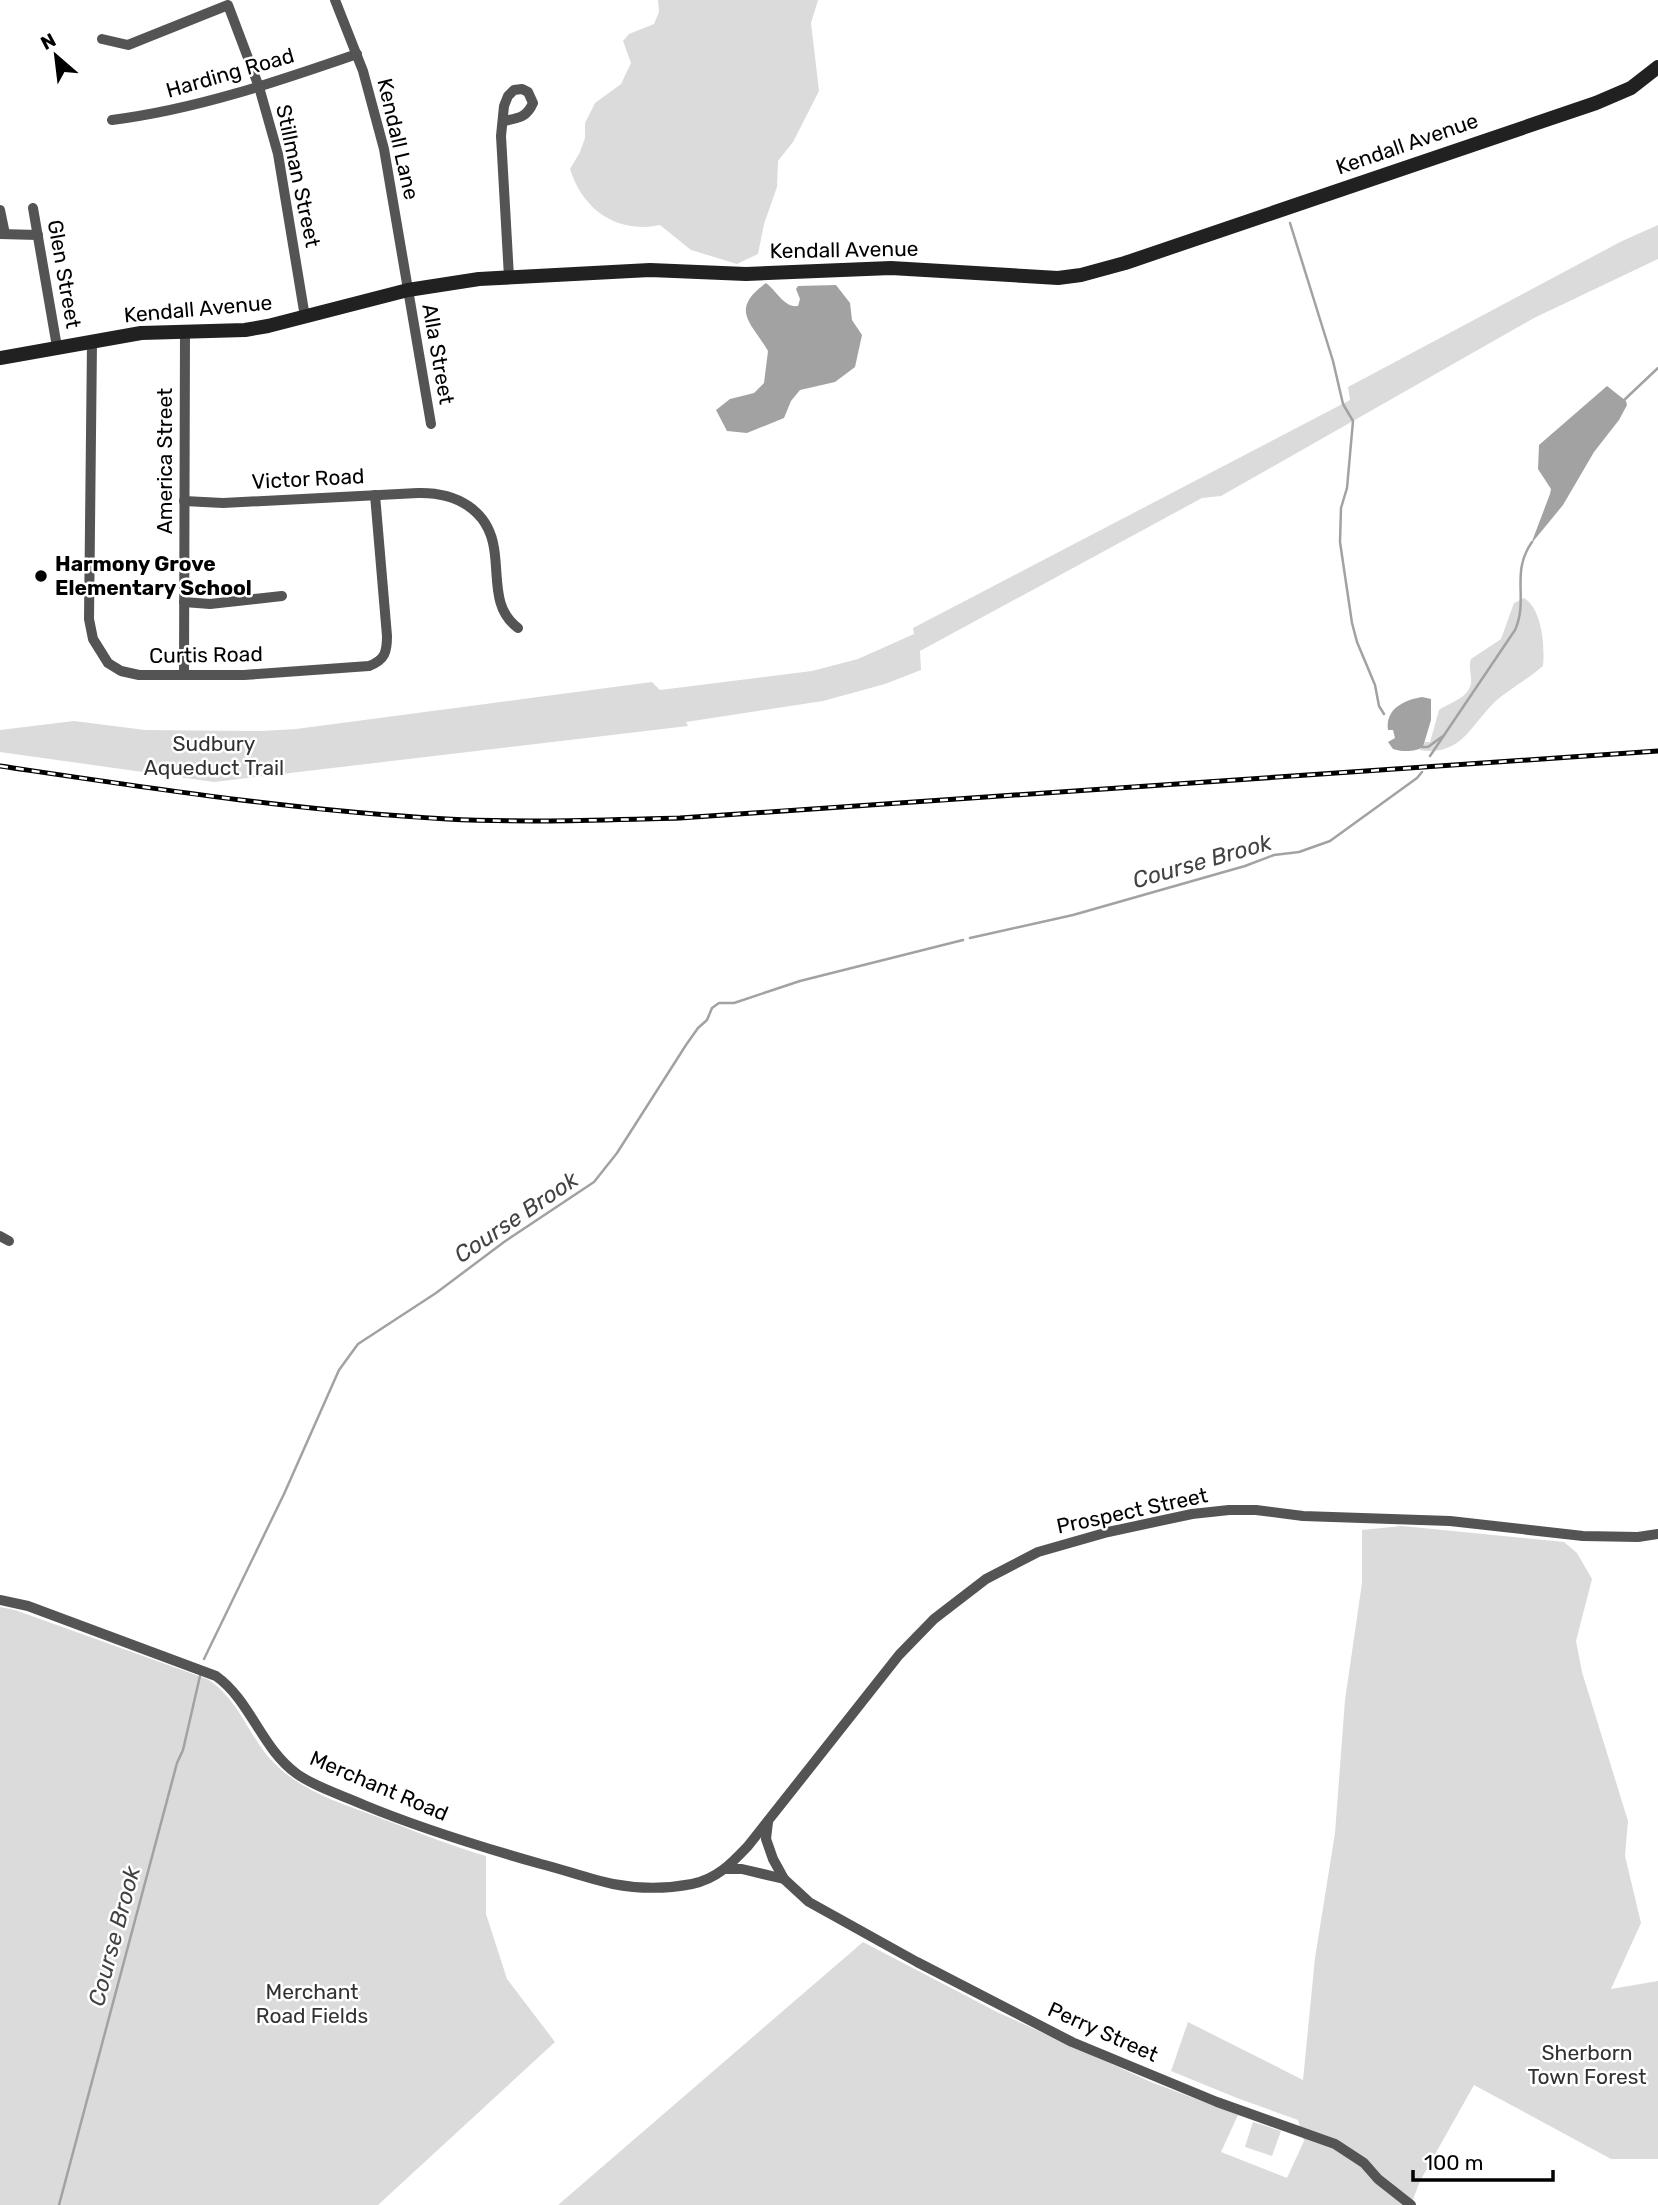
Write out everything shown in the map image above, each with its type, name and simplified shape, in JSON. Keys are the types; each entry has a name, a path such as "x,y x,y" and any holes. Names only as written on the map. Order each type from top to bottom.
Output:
{"main road":[{"name":"Kendall Avenue","path":"0,358 141,333 244,330 453,281 650,270 746,274 888,268 969,271 1041,278 1081,275 1125,263 1597,103 1632,88 1658,67"}],"street":[{"name":"Kendall Lane","path":"335,0 357,54 384,149 408,290"},
{"name":"Stillman Street","path":"102,38 128,46 228,5 259,87 278,155 305,317"},
{"name":"Harding Road","path":"112,120 186,107 259,87 357,54"},
{"path":"504,121 501,136 509,277"},
{"name":"Glen Street","path":"33,208 57,347"},
{"path":"0,210 3,234 38,235"},
{"name":"Alla Street","path":"408,290 431,424"},
{"name":"America Street","path":"184,675 185,331"},
{"name":"Curtis Road","path":"92,342 89,619 93,639 108,663 121,671 139,675 254,674 369,666 378,663 385,656 387,636 375,495"},
{"name":"Victor Road","path":"184,501 223,503 434,492 464,502 484,522 494,548 500,605 510,622 518,628"},
{"path":"184,602 210,604 282,596"},
{"name":"Prospect Street","path":"769,1819 899,1656 934,1619 986,1579 1038,1552 1108,1532 1230,1510 1256,1510 1315,1517 1450,1521 1583,1536 1638,1537 1658,1534"},
{"name":"Merchant Road","path":"0,1600 28,1606 216,1676 225,1682 239,1699 266,1742 297,1774 409,1823 470,1844 612,1884 643,1888 695,1884 726,1869 769,1819"},
{"name":"Perry Street","path":"769,1819 766,1839 773,1859 784,1879 809,1902 1072,2042 1217,2102 1335,2144 1364,2163 1378,2179 1411,2205"},
{"name":"Perry Street","path":"726,1869 764,1873 784,1879"}],"green space":[{"path":"658,0 818,0 811,23 819,91 793,142 778,161 777,187 764,224 758,254 737,264 691,250 660,225 630,226 604,216 584,196 570,169 580,152 585,138 585,123 595,103 621,84 631,63 623,41 629,34 654,24 659,12"},
{"name":"Sudbury Aqueduct Trail","path":"1658,225 1658,259 1534,318 1221,496 1202,498 920,651 921,670 885,684 823,701 686,722 688,726 214,782 0,752 0,730 74,721 145,730 296,729 652,682 660,690 812,671 858,659 914,634 913,628 1350,400 1348,387 1622,241"},
{"path":"1524,598 1535,610 1538,619 1543,639 1543,666 1498,699 1456,744 1434,751 1419,750 1425,742 1430,742 1439,710 1462,696 1469,688 1471,659 1501,639 1514,603"},
{"name":"Sherborn Town Forest","path":"1402,1526 1564,1542 1577,1553 1592,1579 1576,1641 1582,1672 1628,1821 1625,1856 1641,1923 1611,1989 1658,1981 1658,2159 1611,2159 1474,2085 1420,2181 1411,2205 558,2205 863,1942 997,2012 1151,2082 1238,2115 1221,2152 1287,2178 1304,2141 1298,2120 1171,2071 1188,2022 1303,2080 1315,1958 1335,1833 1345,1700 1362,1583 1362,1530"},
{"name":"Merchant Road Fields","path":"0,1607 207,1679 228,1697 267,1755 298,1783 336,1801 486,1856 486,1914 507,1979 555,2042 378,2205 0,2205"},
{"path":"1253,2122 1281,2131 1272,2156 1245,2147"}],"shaded area":[{"path":"766,283 785,302 793,306 798,306 800,299 796,289 798,286 836,285 850,303 852,320 862,335 855,367 835,382 800,390 791,401 784,418 747,433 727,431 716,410 730,399 754,393 764,383 768,351 750,324 746,309 748,301"},
{"path":"1607,386 1626,401 1627,405 1594,452 1563,505 1531,544 1551,489 1538,469 1539,445"},
{"path":"1422,697 1431,699 1431,720 1423,747 1408,751 1393,749 1388,742 1395,738 1393,730 1388,730 1390,716 1403,703"}],"waterway":[{"path":"1290,223 1333,361 1343,404 1353,421 1347,488 1341,508 1340,542 1352,623 1384,714"},
{"name":"Course Brook","path":"1622,402 1658,368"},
{"name":"Course Brook","path":"1430,756 1515,630 1519,619 1522,564 1532,542"},
{"path":"1422,747 1428,747 1443,736"},
{"name":"Course Brook","path":"970,938 1073,915 1330,841 1422,772"},
{"name":"Course Brook","path":"204,1659 284,1494 339,1370 358,1344 594,1182 617,1153 686,1045 707,1020 712,1008 719,1003 734,1003 800,981 963,940"},
{"name":"Course Brook","path":"59,2205 177,1763 183,1750 200,1676"}],"railway":[{"path":"0,766 223,798 335,810 447,819 564,821 680,818 1658,751"}],"place":[{"name":"Harmony Grove Elementary School","path":"41,576"}]}
